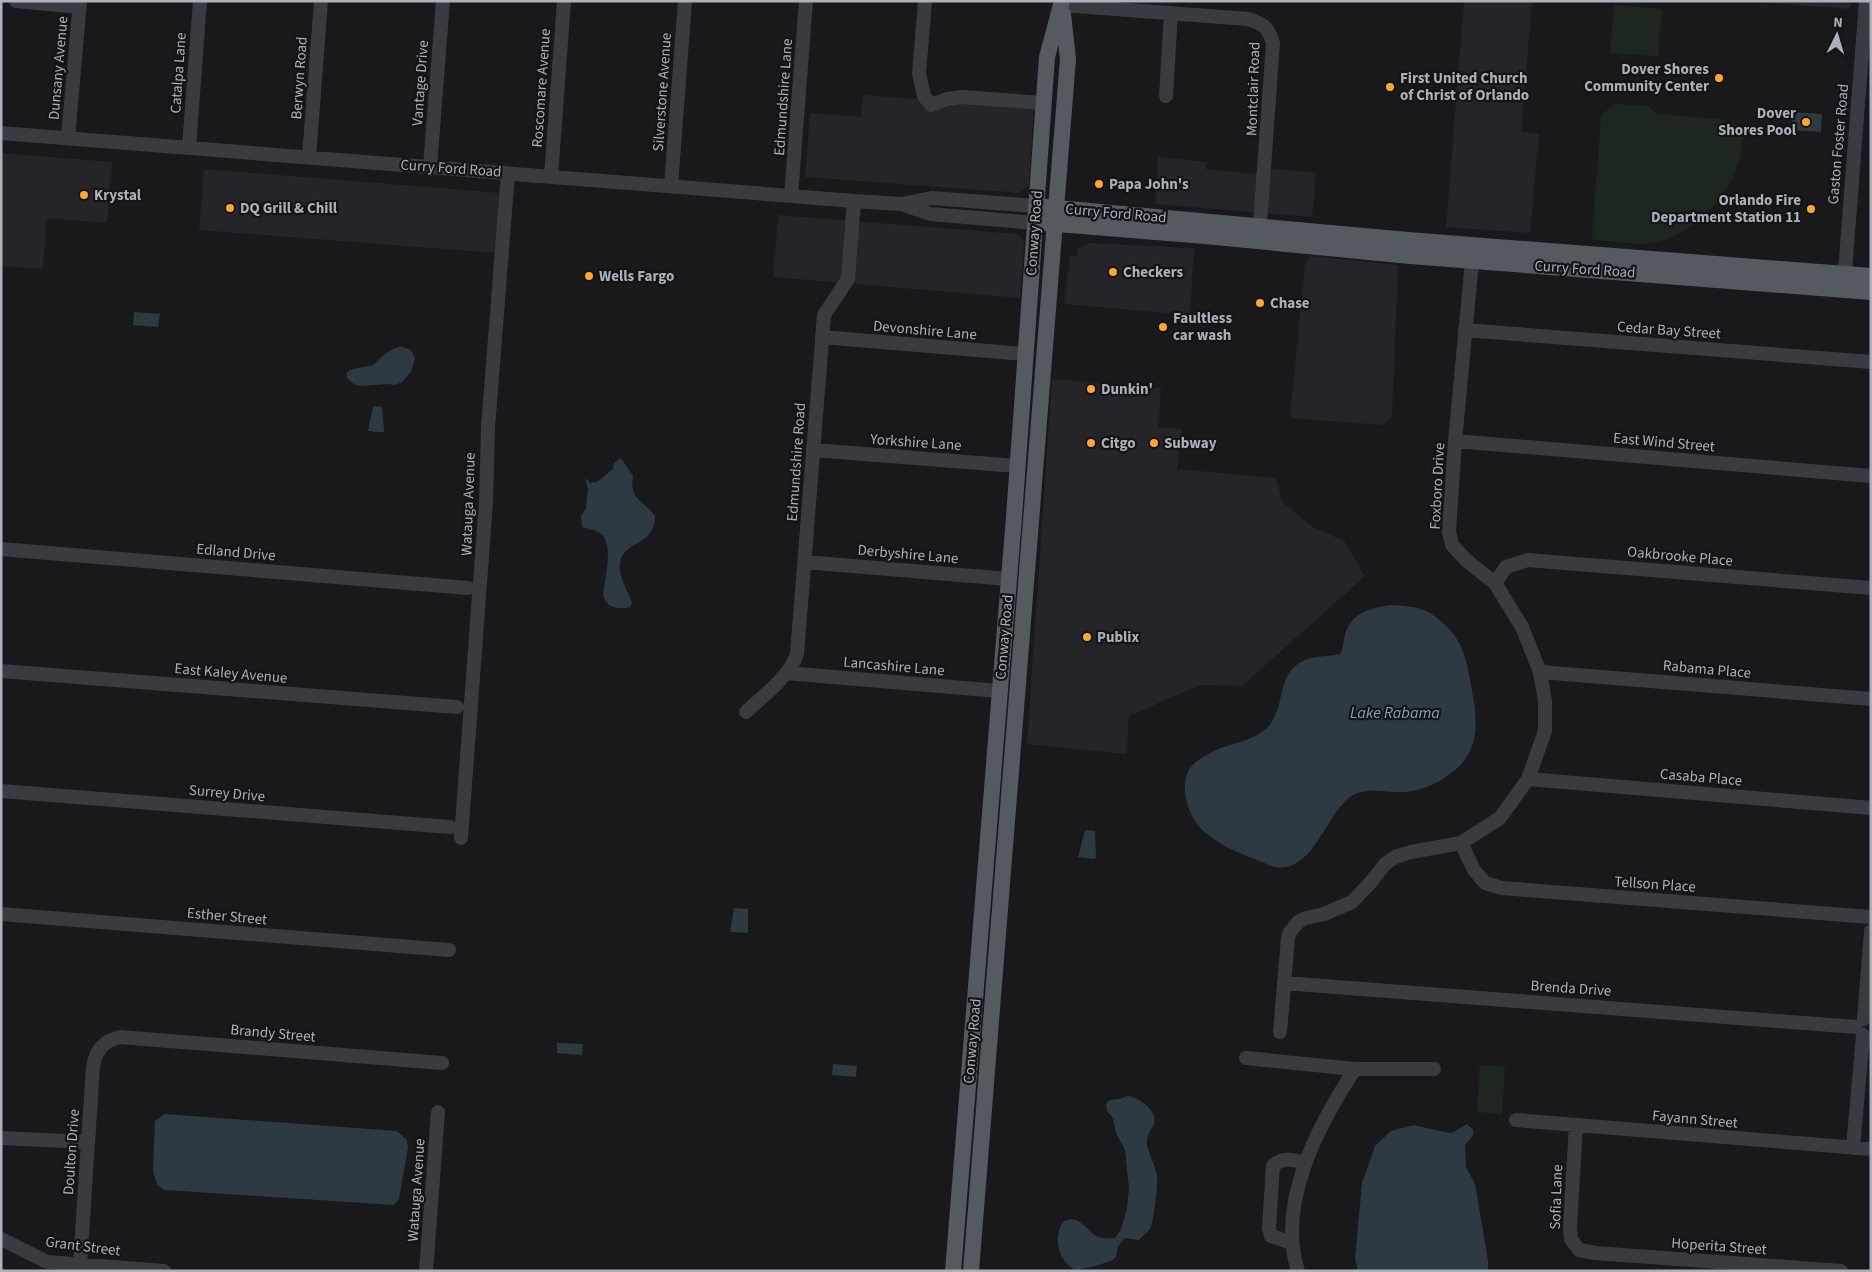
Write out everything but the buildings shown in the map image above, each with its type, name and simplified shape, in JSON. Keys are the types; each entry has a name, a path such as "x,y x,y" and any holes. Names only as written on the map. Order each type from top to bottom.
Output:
{"main road":[{"name":"Conway Road","path":"956,1268 999,691 1014,517 1047,57 1062,3"},
{"name":"Conway Road","path":"971,1271 1057,216 1068,59 1062,3"},
{"name":"Curry Ford Road","path":"1036,214 1473,253 1844,282 1871,292"},
{"name":"Curry Ford Road","path":"1844,282 1871,276"},
{"path":"1014,517 1017,558 1019,568 1026,578"},
{"path":"1008,579 1018,595 1023,618"},
{"path":"994,760 1000,771 1007,819"}],"street":[{"path":"16,1 80,4"},
{"name":"Catalpa Lane","path":"189,147 200,1"},
{"name":"Berwyn Road","path":"310,157 321,1"},
{"name":"Vantage Drive","path":"430,167 443,1"},
{"name":"Roscomare Avenue","path":"551,176 564,1"},
{"name":"Silverstone Avenue","path":"671,186 685,1"},
{"name":"Edmundshire Lane","path":"792,196 806,1"},
{"path":"925,1 919,73 921,89 931,105 947,99 962,97 1044,103"},
{"name":"Gaston Foster Road","path":"1844,282 1866,1"},
{"name":"Montclair Road","path":"1062,3 1248,19 1262,24 1270,32 1274,43 1259,234"},
{"name":"Dunsany Avenue","path":"68,138 80,4"},
{"path":"1166,96 1171,13"},
{"name":"Curry Ford Road","path":"1,133 854,201 901,204 932,198 1036,214"},
{"name":"Watauga Avenue","path":"460,838 486,502 488,428 508,173"},
{"name":"Edmundshire Road","path":"746,712 786,673 797,654 824,316 848,280 854,201"},
{"name":"Foxboro Drive","path":"1280,1032 1288,938 1298,922 1324,914 1352,902 1385,864 1395,857 1461,842 1500,818 1528,779 1545,731 1545,701 1540,672 1522,628 1495,583 1467,561 1452,545 1449,532 1455,442 1473,253"},
{"name":"Cedar Bay Street","path":"1465,330 1871,362"},
{"name":"Devonshire Lane","path":"822,337 1025,354"},
{"name":"East Wind Street","path":"1455,442 1871,476"},
{"name":"Yorkshire Lane","path":"813,450 1017,466"},
{"name":"Edland Drive","path":"1,549 468,588"},
{"name":"Oakbrooke Place","path":"1495,583 1506,567 1528,560 1871,588"},
{"name":"Derbyshire Lane","path":"805,562 1008,579"},
{"name":"East Kaley Avenue","path":"1,671 458,707"},
{"name":"Rabama Place","path":"1540,672 1871,699"},
{"name":"Lancashire Lane","path":"786,673 999,691"},
{"name":"Casaba Place","path":"1528,779 1871,808"},
{"name":"Surrey Drive","path":"1,791 450,827"},
{"name":"Tellson Place","path":"1461,842 1474,870 1485,883 1502,888 1871,917"},
{"name":"Esther Street","path":"1,914 449,950"},
{"path":"1853,1148 1865,1027 1871,931"},
{"path":"979,951 997,951"},
{"name":"Brenda Drive","path":"1284,982 1865,1027"},
{"name":"Brandy Street","path":"102,1044 109,1039 120,1036 442,1063"},
{"name":"Doulton Drive","path":"80,1264 93,1067 95,1057 102,1044"},
{"path":"1246,1058 1355,1069 1434,1069"},
{"path":"1298,1271 1292,1243 1295,1203 1305,1163 1335,1100 1355,1069"},
{"name":"Watauga Avenue","path":"426,1271 438,1112"},
{"name":"Fayann Street","path":"1516,1120 1871,1150"},
{"name":"Sofia Lane","path":"1576,1126 1570,1227 1571,1239 1579,1250 1595,1253"},
{"path":"1,1138 87,1142"},
{"path":"1292,1243 1271,1236 1269,1228 1273,1166 1278,1160 1289,1159 1305,1163"},
{"name":"Grant Street","path":"1,1239 47,1262 164,1271"},
{"name":"Hoperita Street","path":"1595,1253 1765,1268 1841,1271"}],"shaded area":[{"path":"1464,1 1532,1 1521,132 1539,134 1530,233 1446,227"},
{"path":"1742,1 1851,1 1850,9"},
{"path":"1614,5 1662,9 1658,56 1610,53"},
{"path":"863,95 1034,108 1029,186 1020,193 805,177 810,113 861,117"},
{"path":"1615,104 1648,106 1656,114 1722,119 1743,128 1740,158 1735,173 1727,187 1706,214 1679,234 1649,243 1620,243 1592,239 1601,115"},
{"path":"1,153 112,162 107,223 47,218 43,269 1,266"},
{"path":"1158,157 1206,162 1206,169 1251,174 1277,169 1316,173 1312,217 1155,204"},
{"path":"204,169 501,193 496,253 199,230"},
{"path":"778,215 1017,234 1024,242 1020,298 773,277"},
{"path":"1089,243 1194,248 1190,315 1064,304 1070,256 1078,256 1078,249"},
{"path":"1310,256 1398,265 1392,416 1382,425 1290,418 1305,265"},
{"path":"1052,379 1161,388 1158,427 1182,429 1177,469 1276,478 1283,503 1313,527 1344,541 1365,576 1242,686 1200,685 1129,716 1126,754 1027,744"},
{"path":"1480,1065 1505,1067 1502,1114 1477,1112"}],"water":[{"name":"Dover Shores Pool","path":"1792,112 1822,114 1821,132 1791,130"},
{"path":"134,312 160,314 158,327 133,325"},
{"path":"400,346 411,350 415,358 411,372 402,382 395,385 360,386 347,378 347,373 350,370 373,365 387,352"},
{"path":"373,406 382,407 384,432 368,431"},
{"path":"621,458 633,476 632,484 635,495 655,516 654,526 650,533 627,550 620,563 620,573 632,603 630,607 621,608 607,603 603,595 608,562 605,539 601,534 582,527 581,516 586,508 588,489 585,479 590,483 597,482 613,469 614,463"},
{"name":"Lake Rabama","path":"1391,605 1413,607 1433,615 1451,631 1462,648 1470,678 1476,723 1473,743 1463,761 1444,778 1424,788 1404,792 1369,791 1350,797 1341,805 1309,853 1299,862 1288,867 1275,867 1232,850 1207,834 1195,821 1187,803 1185,784 1192,765 1214,751 1246,740 1262,732 1274,719 1285,681 1289,673 1296,666 1309,658 1340,654 1348,627 1357,616 1369,610"},
{"path":"1085,830 1095,831 1095,859 1078,857"},
{"path":"734,908 748,909 748,933 730,932"},
{"path":"557,1043 583,1044 582,1055 557,1053"},
{"path":"833,1064 857,1066 856,1077 832,1075"},
{"path":"1127,1096 1146,1105 1155,1119 1147,1139 1148,1149 1157,1175 1150,1229 1139,1240 1125,1238 1118,1246 1116,1257 1113,1260 1076,1270 1065,1262 1059,1249 1058,1235 1063,1222 1074,1219 1102,1238 1115,1238 1121,1229 1127,1208 1129,1188 1125,1150 1116,1133 1113,1118 1107,1111 1106,1105 1109,1100"},
{"path":"165,1114 397,1131 407,1140 408,1147 399,1199 394,1205 165,1190 157,1185 153,1171 155,1121"},
{"path":"1467,1124 1473,1130 1473,1135 1465,1145 1466,1167 1475,1184 1488,1271 1358,1271 1355,1259 1362,1183 1375,1146 1391,1131 1413,1125 1450,1133"}],"place":[{"name":"Dover Shores Community Center","path":"1719,78"},
{"name":"First United Church of Christ of Orlando","path":"1390,87"},
{"name":"Dover Shores Pool","path":"1806,122"},
{"name":"Papa John's","path":"1099,184"},
{"name":"Krystal","path":"84,195"},
{"name":"DQ Grill & Chill","path":"230,208"},
{"name":"Orlando Fire Department Station 11","path":"1811,209"},
{"name":"Checkers","path":"1113,272"},
{"name":"Wells Fargo","path":"589,276"},
{"name":"Chase","path":"1260,303"},
{"name":"Faultless car wash","path":"1163,327"},
{"name":"Dunkin'","path":"1091,389"},
{"name":"Citgo","path":"1091,443"},
{"name":"Subway","path":"1154,443"},
{"name":"Publix","path":"1087,637"}]}
